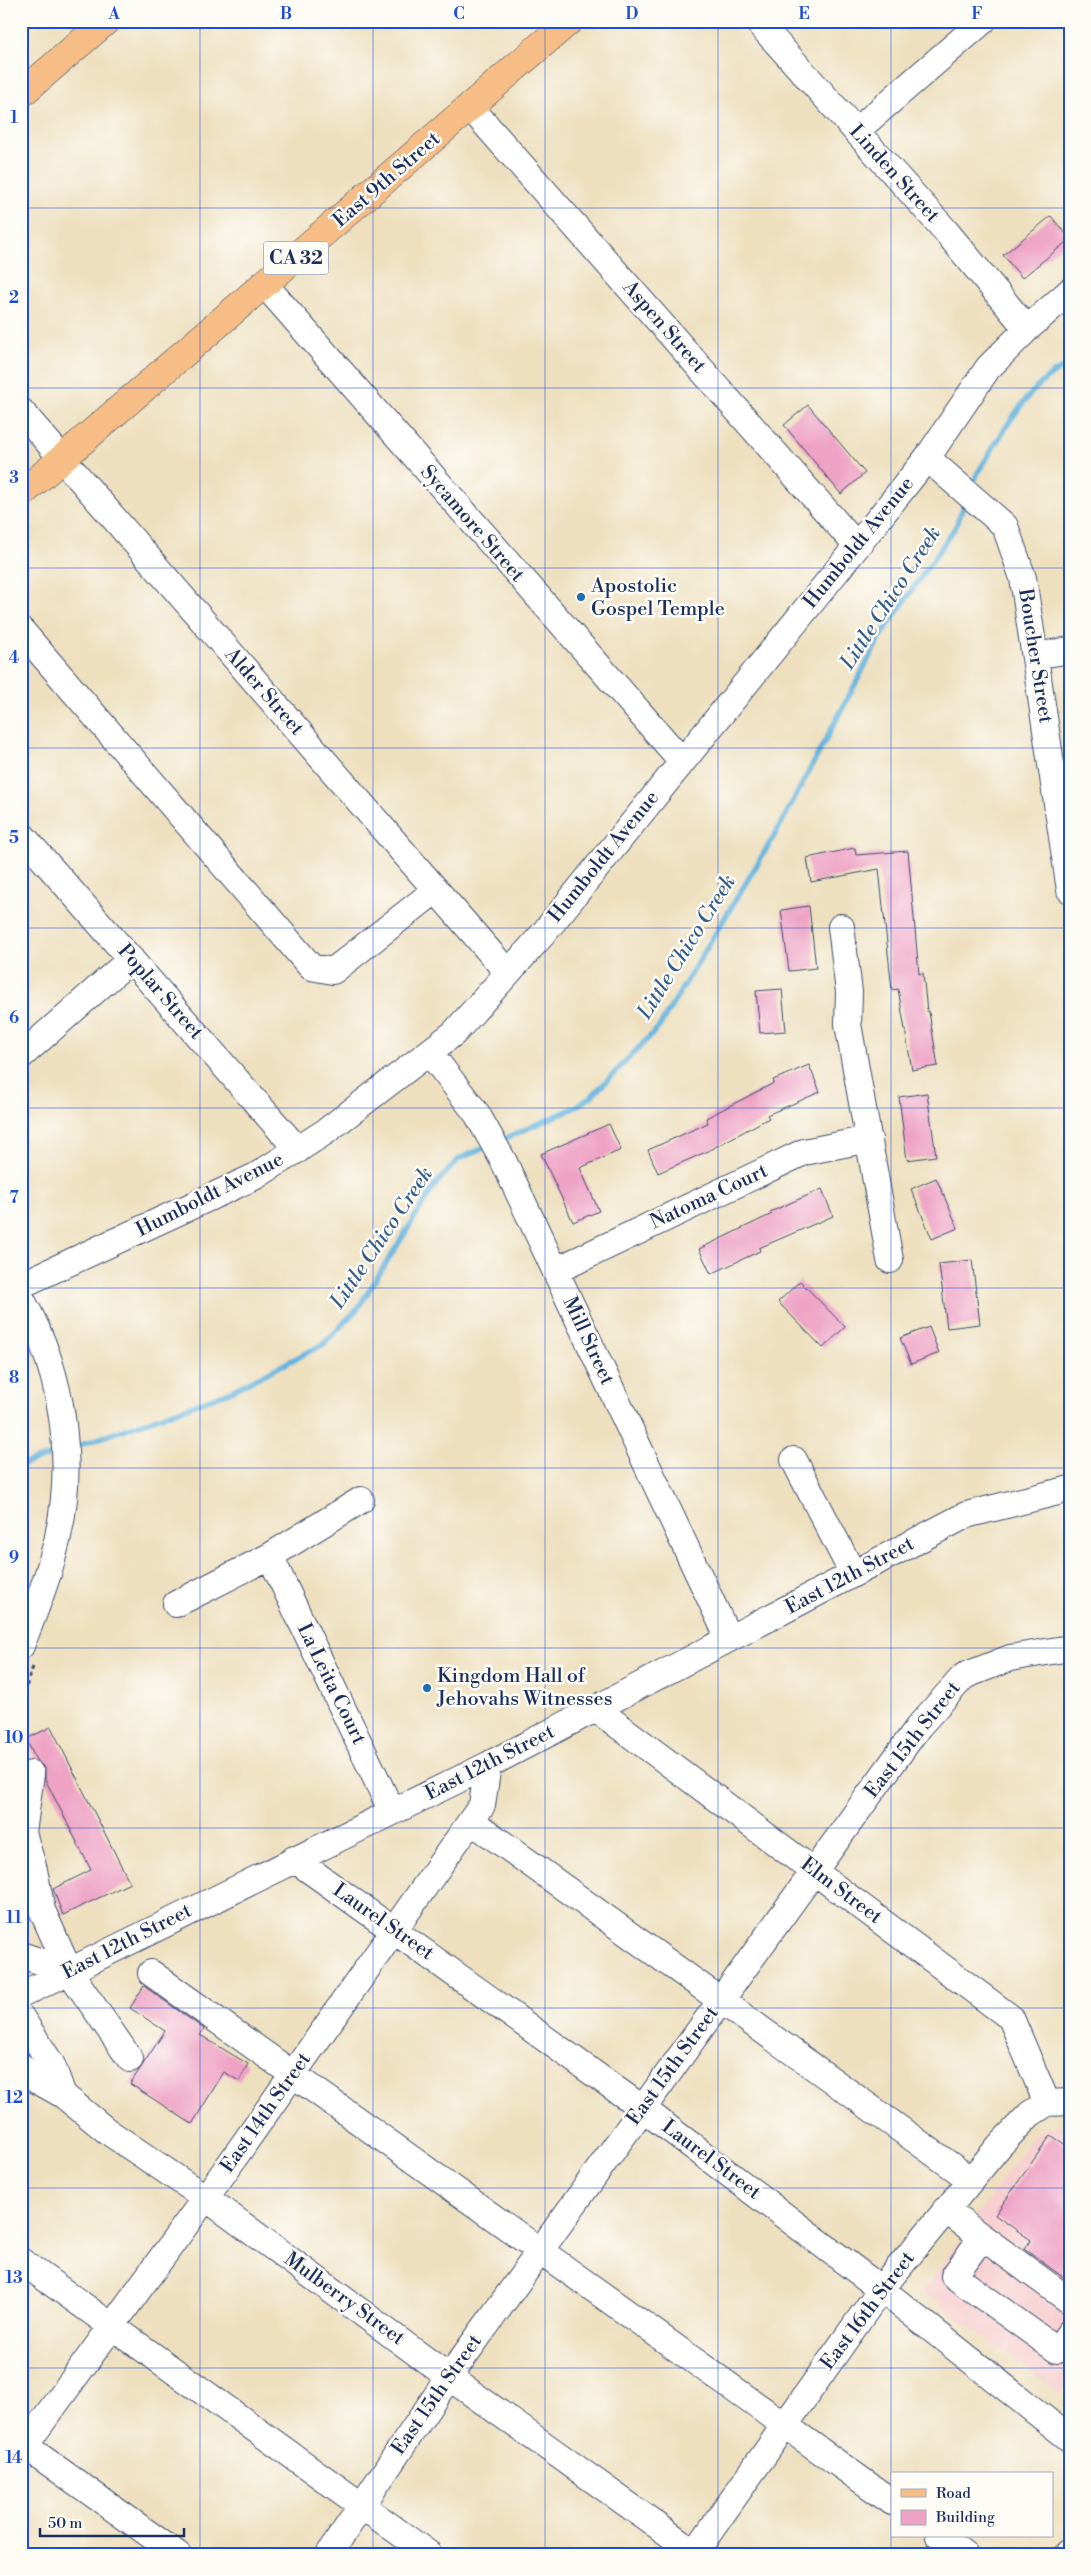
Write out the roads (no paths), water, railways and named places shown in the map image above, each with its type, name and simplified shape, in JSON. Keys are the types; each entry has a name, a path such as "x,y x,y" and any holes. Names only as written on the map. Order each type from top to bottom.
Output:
{"main road":[{"path":"21,94 106,21"},
{"name":"East 9th Street","path":"21,494 63,460 471,108 569,21"}],"street":[{"name":"Linden Street","path":"757,21 856,131 1027,329"},
{"path":"856,131 983,21"},
{"name":"Aspen Street","path":"471,108 857,546"},
{"name":"Sycamore Street","path":"265,285 682,761"},
{"name":"Humboldt Avenue","path":"21,1285 256,1176 298,1150 430,1053 454,1033 543,934 857,546 927,458 988,368 1027,329 1070,291"},
{"name":"Alder Street","path":"21,411 508,973"},
{"name":"Boucher Street","path":"927,458 1005,526 1023,578 1070,890"},
{"path":"21,630 311,967 332,971 436,890"},
{"path":"1035,656 1070,650"},
{"name":"Poplar Street","path":"27,851 131,959 298,1150"},
{"path":"841,927 849,992 848,1024 890,1260"},
{"path":"21,1056 131,959"},
{"name":"Mill Street","path":"430,1053 477,1114 504,1162 729,1639"},
{"name":"Natoma Court","path":"555,1271 804,1152 868,1139"},
{"path":"21,1298 37,1326 54,1371 66,1449 65,1484 60,1525 52,1560 21,1646"},
{"path":"794,1460 853,1574"},
{"name":"East 12th Street","path":"21,1995 488,1765 966,1515 1070,1489"},
{"path":"176,1604 270,1556 361,1500"},
{"name":"La Leita Court","path":"270,1556 392,1812"},
{"name":"East 15th Street","path":"329,2554 449,2377 919,1726 964,1676 1010,1658 1070,1648"},
{"name":"Elm Street","path":"596,1709 1011,2018 1058,2103"},
{"name":"East 14th Street","path":"22,2447 206,2198 471,1822 482,1805 488,1765"},
{"path":"32,1774 23,1833 34,1870 42,1910 69,1971 130,2059"},
{"path":"471,1822 970,2180"},
{"name":"Laurel Street","path":"294,1859 642,2108 881,2289 1070,2439"},
{"path":"21,1956 69,1971"},
{"path":"151,1973 891,2501"},
{"name":"Mulberry Street","path":"21,2017 52,2065 63,2094 107,2132 206,2198 449,2377 695,2553"},
{"path":"21,2066 31,2077 63,2094"},
{"name":"East 16th Street","path":"695,2553 881,2289 970,2180 1030,2114 1058,2103"},
{"path":"946,2210 1070,2301"},
{"path":"982,2237 954,2276 1057,2350 1070,2332"},
{"path":"21,2261 430,2554"},
{"path":"22,2447 177,2554"},
{"path":"943,2538 964,2554"},
{"path":"1067,2554 1070,2550"}],"waterway":[{"name":"Little Chico Creek","path":"972,487 977,474 1016,412 1041,384 1055,372 1070,364"},
{"name":"Little Chico Creek","path":"499,1141 572,1109 591,1097 659,1027 776,833 882,634 956,526 966,500"},
{"name":"Little Chico Creek","path":"72,1448 227,1393 324,1344 358,1308 435,1185 459,1159 488,1146"},
{"name":"Little Chico Creek","path":"21,1465 58,1453"}],"place":[{"name":"Apostolic Gospel Temple","path":"581,597"},
{"name":"Kingdom Hall of Jehovahs Witnesses","path":"427,1688"}]}
